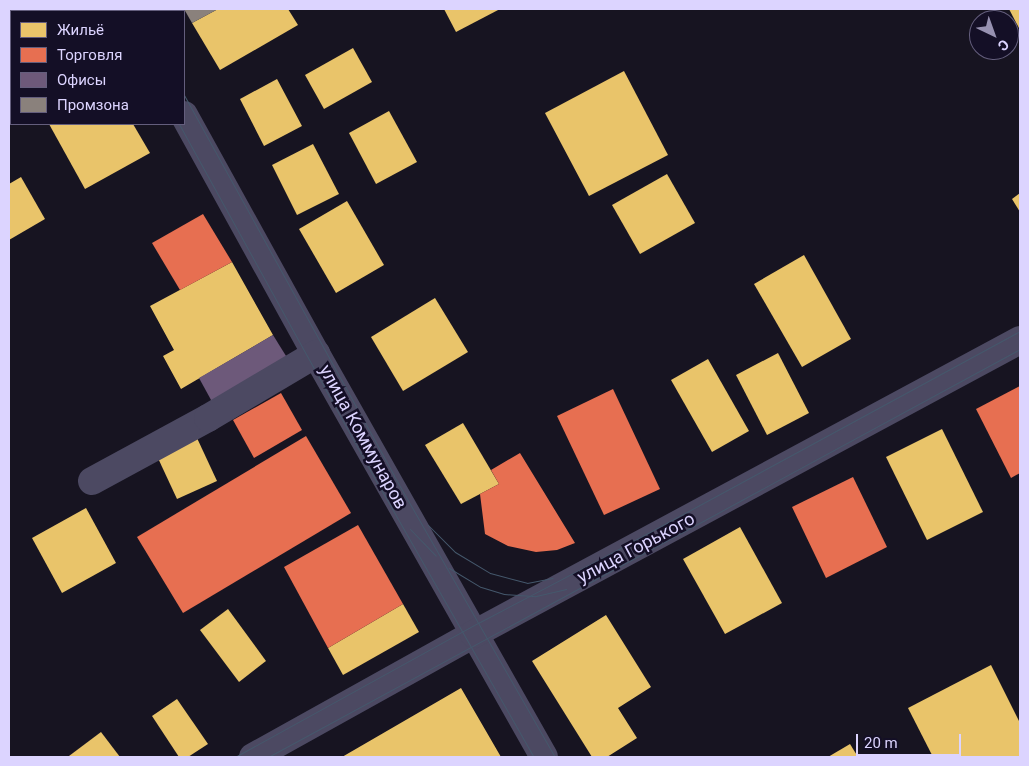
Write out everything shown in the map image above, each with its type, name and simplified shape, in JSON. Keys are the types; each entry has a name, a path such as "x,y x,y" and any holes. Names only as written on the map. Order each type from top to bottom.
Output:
{"street":[{"name":"улица Коммунаров","path":"185,117 316,354 544,757"},
{"name":"улица Горького","path":"253,757 474,634 1020,340"},
{"path":"92,482 316,354"}],"building: Жильё":[{"path":"87,9 88,10 44,10"},
{"path":"218,9 288,9 298,25 220,70 192,23"},
{"path":"444,9 500,9 456,32"},
{"path":"1020,9 1020,30 1019,10 1010,10"},
{"path":"10,28 10,78 9,76"},
{"path":"353,48 372,82 324,109 305,75"},
{"path":"624,71 668,155 589,196 545,113"},
{"path":"277,79 302,126 264,146 240,99"},
{"path":"389,111 417,162 376,184 349,133"},
{"path":"50,125 134,125 150,153 85,189"},
{"path":"313,144 339,194 297,215 272,165"},
{"path":"667,174 695,223 640,254 612,205"},
{"path":"21,177 45,219 9,240 9,184"},
{"path":"1020,193 1020,212 1012,199"},
{"path":"347,201 384,265 336,293 299,229"},
{"path":"804,255 851,339 802,367 754,284"},
{"path":"232,262 273,335 181,389 163,356 174,350 150,306"},
{"path":"435,298 468,352 403,391 371,337"},
{"path":"778,353 809,413 767,435 736,375"},
{"path":"708,359 749,431 712,452 671,380"},
{"path":"463,423 499,484 461,504 425,445"},
{"path":"942,429 983,512 927,540 886,457"},
{"path":"197,438 217,481 177,499 157,456"},
{"path":"86,508 116,563 62,593 32,538"},
{"path":"740,527 782,603 725,634 683,559"},
{"path":"403,604 419,632 343,675 328,648"},
{"path":"228,609 266,661 239,682 200,630"},
{"path":"606,615 651,687 618,708 637,738 607,757 592,757 532,661"},
{"path":"991,665 1020,723 1020,757 933,757 908,708"},
{"path":"461,688 501,757 342,757"},
{"path":"177,699 208,744 188,757 179,757 152,716"},
{"path":"101,732 120,757 69,756"},
{"path":"850,744 858,757 828,757"}],"building: Торговля":[{"path":"203,214 232,262 180,290 152,243"},
{"path":"1020,386 1020,473 1011,478 976,409"},
{"path":"613,389 660,489 604,515 557,416"},
{"path":"281,393 302,430 254,458 233,420"},
{"path":"306,436 351,513 183,613 137,537"},
{"path":"520,453 575,543 557,550 536,552 508,546 485,534 480,494 499,484 491,470"},
{"path":"853,477 887,547 826,578 792,507"},
{"path":"358,525 403,604 328,648 284,567"}],"building: Офисы":[{"path":"273,335 291,364 216,409 199,378"}],"building: Промзона":[{"path":"184,9 218,9 192,23"}],"tram line":[{"path":"185,97 394,476 555,757"},
{"path":"180,125 378,484 534,757"},
{"path":"235,757 478,623 602,558 1020,331"},
{"path":"268,757 1020,349"},
{"path":"428,525 455,552 490,573 527,583 553,578"},
{"path":"410,529 436,556"},
{"path":"449,568 481,587 504,594 536,596 566,589"}]}
